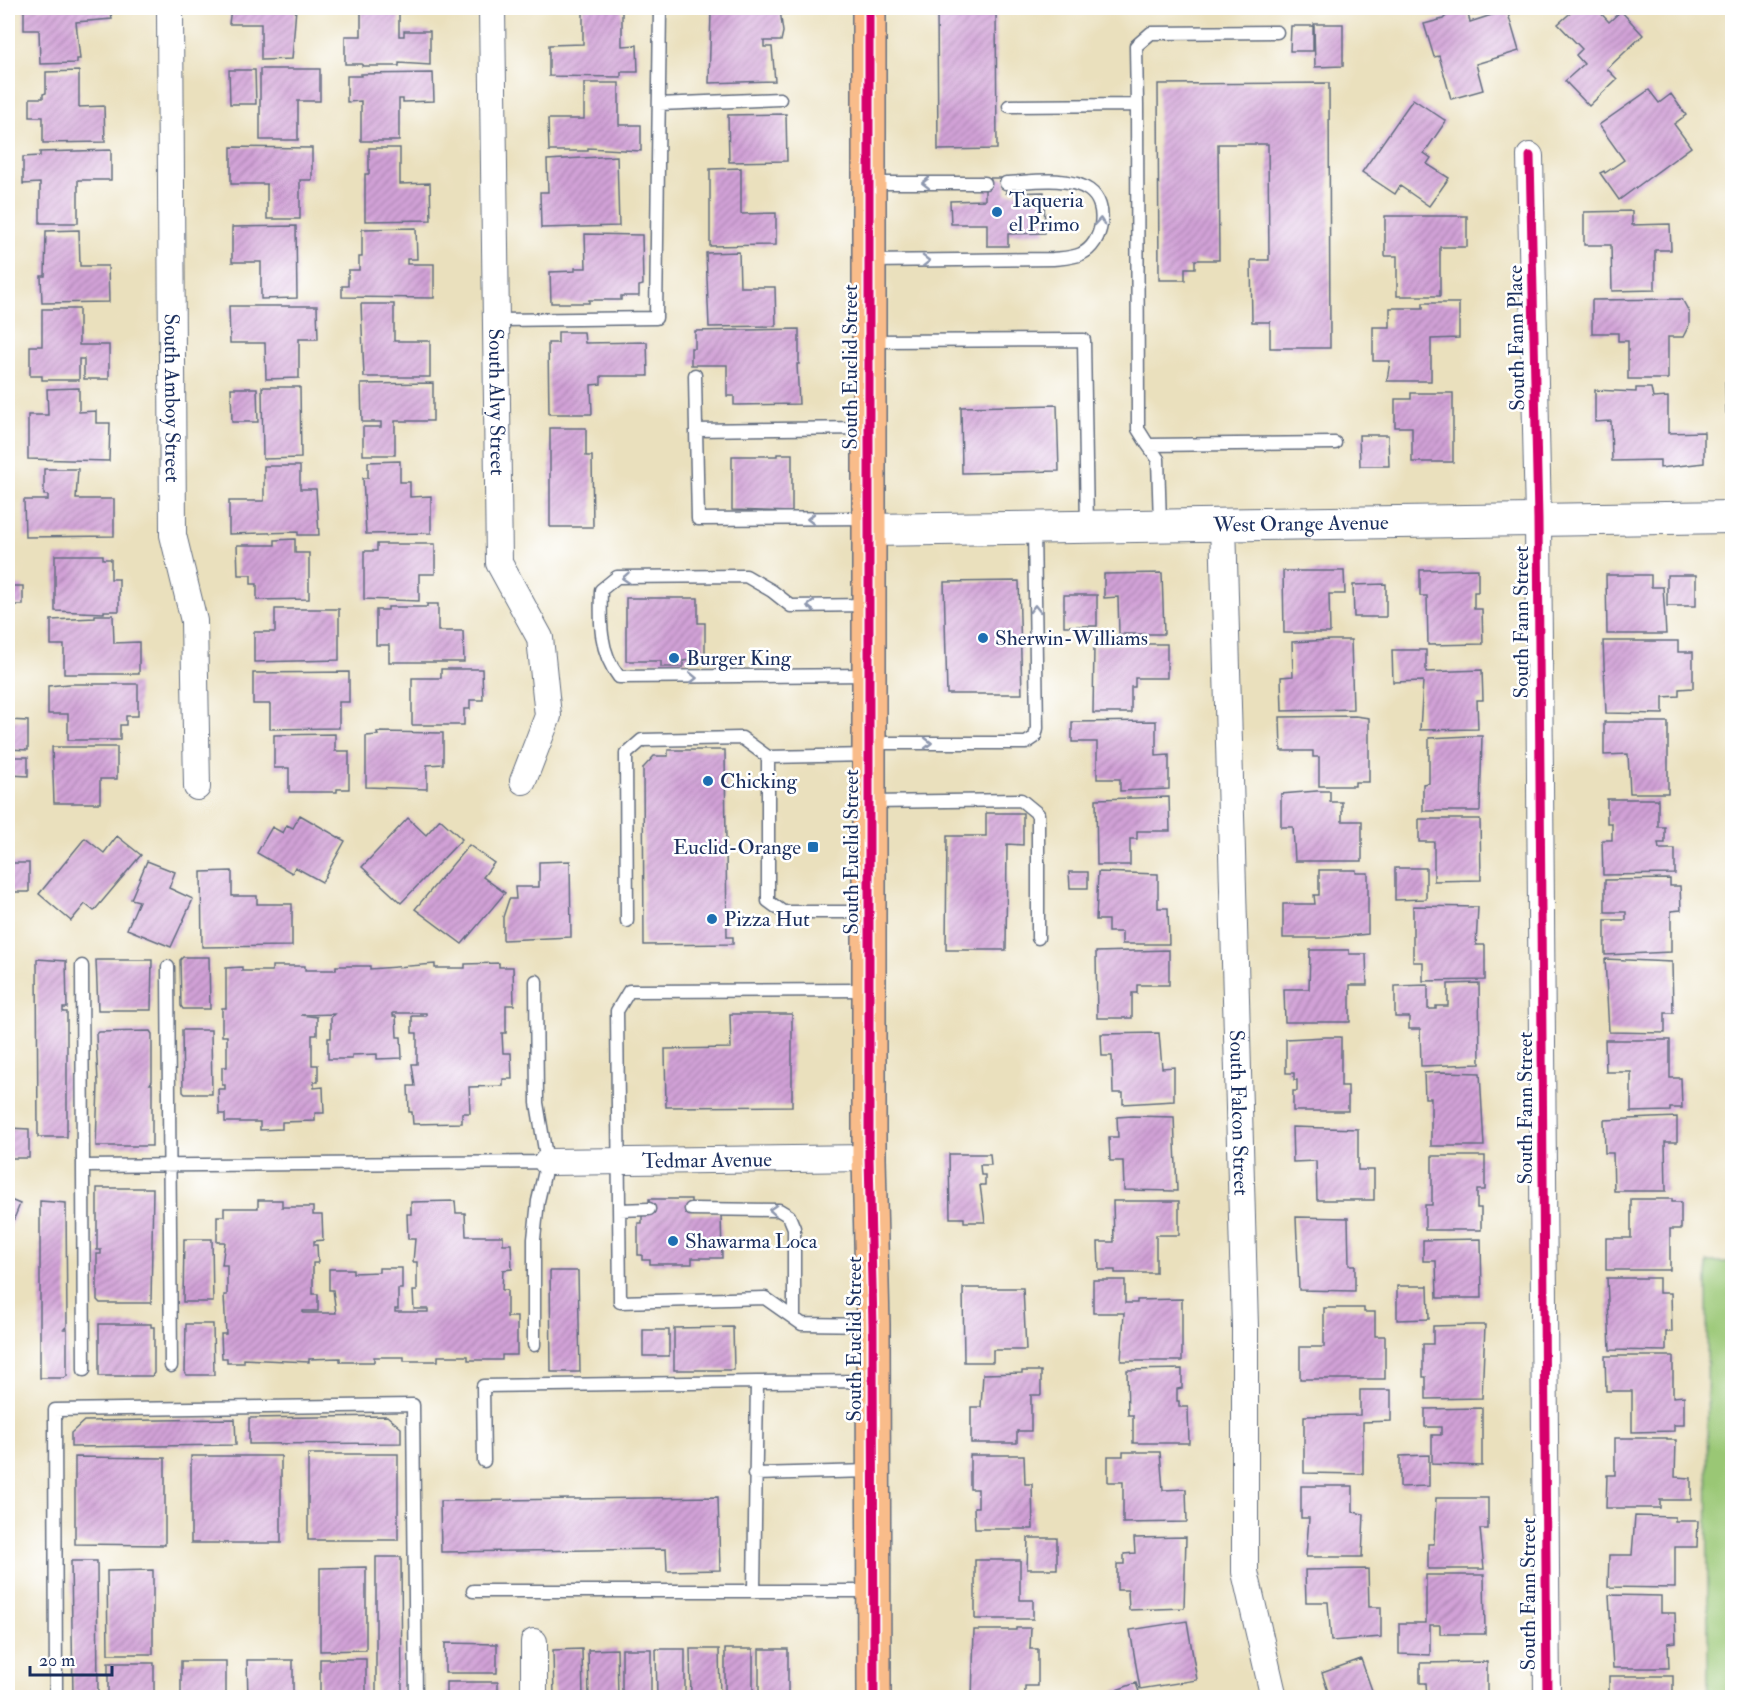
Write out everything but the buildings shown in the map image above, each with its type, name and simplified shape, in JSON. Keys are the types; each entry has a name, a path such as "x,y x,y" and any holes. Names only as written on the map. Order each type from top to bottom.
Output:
{"main road":[{"name":"South Euclid Street","path":"869,8 867,341 871,802 868,990 873,1325 871,1471 874,1698"}],"street":[{"name":"South Amboy Street","path":"170,8 173,536 194,621 197,787"},
{"name":"South Alvy Street","path":"492,8 499,563 540,638 548,716 523,781"},
{"name":"South Fann Place","path":"1530,156 1538,519"},
{"name":"West Orange Avenue","path":"869,524 1034,528 1160,527 1224,523 1732,517"},
{"name":"South Fann Street","path":"1538,519 1547,1698"},
{"name":"South Falcon Street","path":"1224,523 1245,1328 1245,1572 1274,1698"},
{"name":"Tedmar Avenue","path":"547,1162 869,1158"},
{"path":"534,1642 534,1698"}],"lane":[{"path":"496,320 656,318 660,8"},
{"path":"1160,527 1158,459 1138,429 1136,46 1151,33 1277,32"},
{"path":"659,104 780,99"},
{"path":"1009,106 1137,105"},
{"path":"868,183 985,183"},
{"path":"868,261 1053,259 1082,254 1092,246 1097,238 1101,218 1100,207 1090,191 1067,183 1006,183"},
{"path":"867,341 1084,340 1087,527"},
{"path":"695,375 698,519 869,524"},
{"path":"696,430 868,428"},
{"path":"1148,445 1335,443"},
{"path":"627,921 626,754 642,740 742,738 768,756 870,749 1026,743 1035,737 1038,728 1034,528"},
{"path":"870,605 791,606 772,591 746,576 617,577 601,590 600,619 607,662 619,676 708,678 870,675"},
{"path":"768,756 768,901 783,912 868,912"},
{"path":"871,802 1021,800 1038,814 1038,938"},
{"path":"82,966 84,1370"},
{"path":"168,967 171,1366"},
{"path":"534,1345 534,1239 538,1201 547,1162 537,1103 536,981"},
{"path":"868,990 629,991 617,1011 620,1302 765,1298 802,1324 873,1325"},
{"path":"83,1166 547,1162"},
{"path":"619,1210 649,1209"},
{"path":"691,1209 779,1210 789,1216 794,1228 794,1318"},
{"path":"484,1461 483,1386 873,1381"},
{"path":"754,1591 757,1382"},
{"path":"56,1698 54,1410 413,1405 416,1698"},
{"path":"754,1474 871,1471"},
{"path":"472,1591 873,1591"}],"green space":[{"path":"1707,1262 1732,1262 1732,1697 1708,1697"}],"cycle path":[{"path":"869,8 869,1158 873,1325 874,1698"},
{"path":"1530,156 1538,519 1547,1698"}],"place":[{"name":"Taqueria el Primo","path":"997,212"},
{"name":"Sherwin-Williams","path":"983,638"},
{"name":"Burger King","path":"674,658"},
{"name":"Chicking","path":"708,781"},
{"name":"Euclid-Orange","path":"813,847"},
{"name":"Pizza Hut","path":"712,919"},
{"name":"Shawarma Loca","path":"673,1241"}]}
